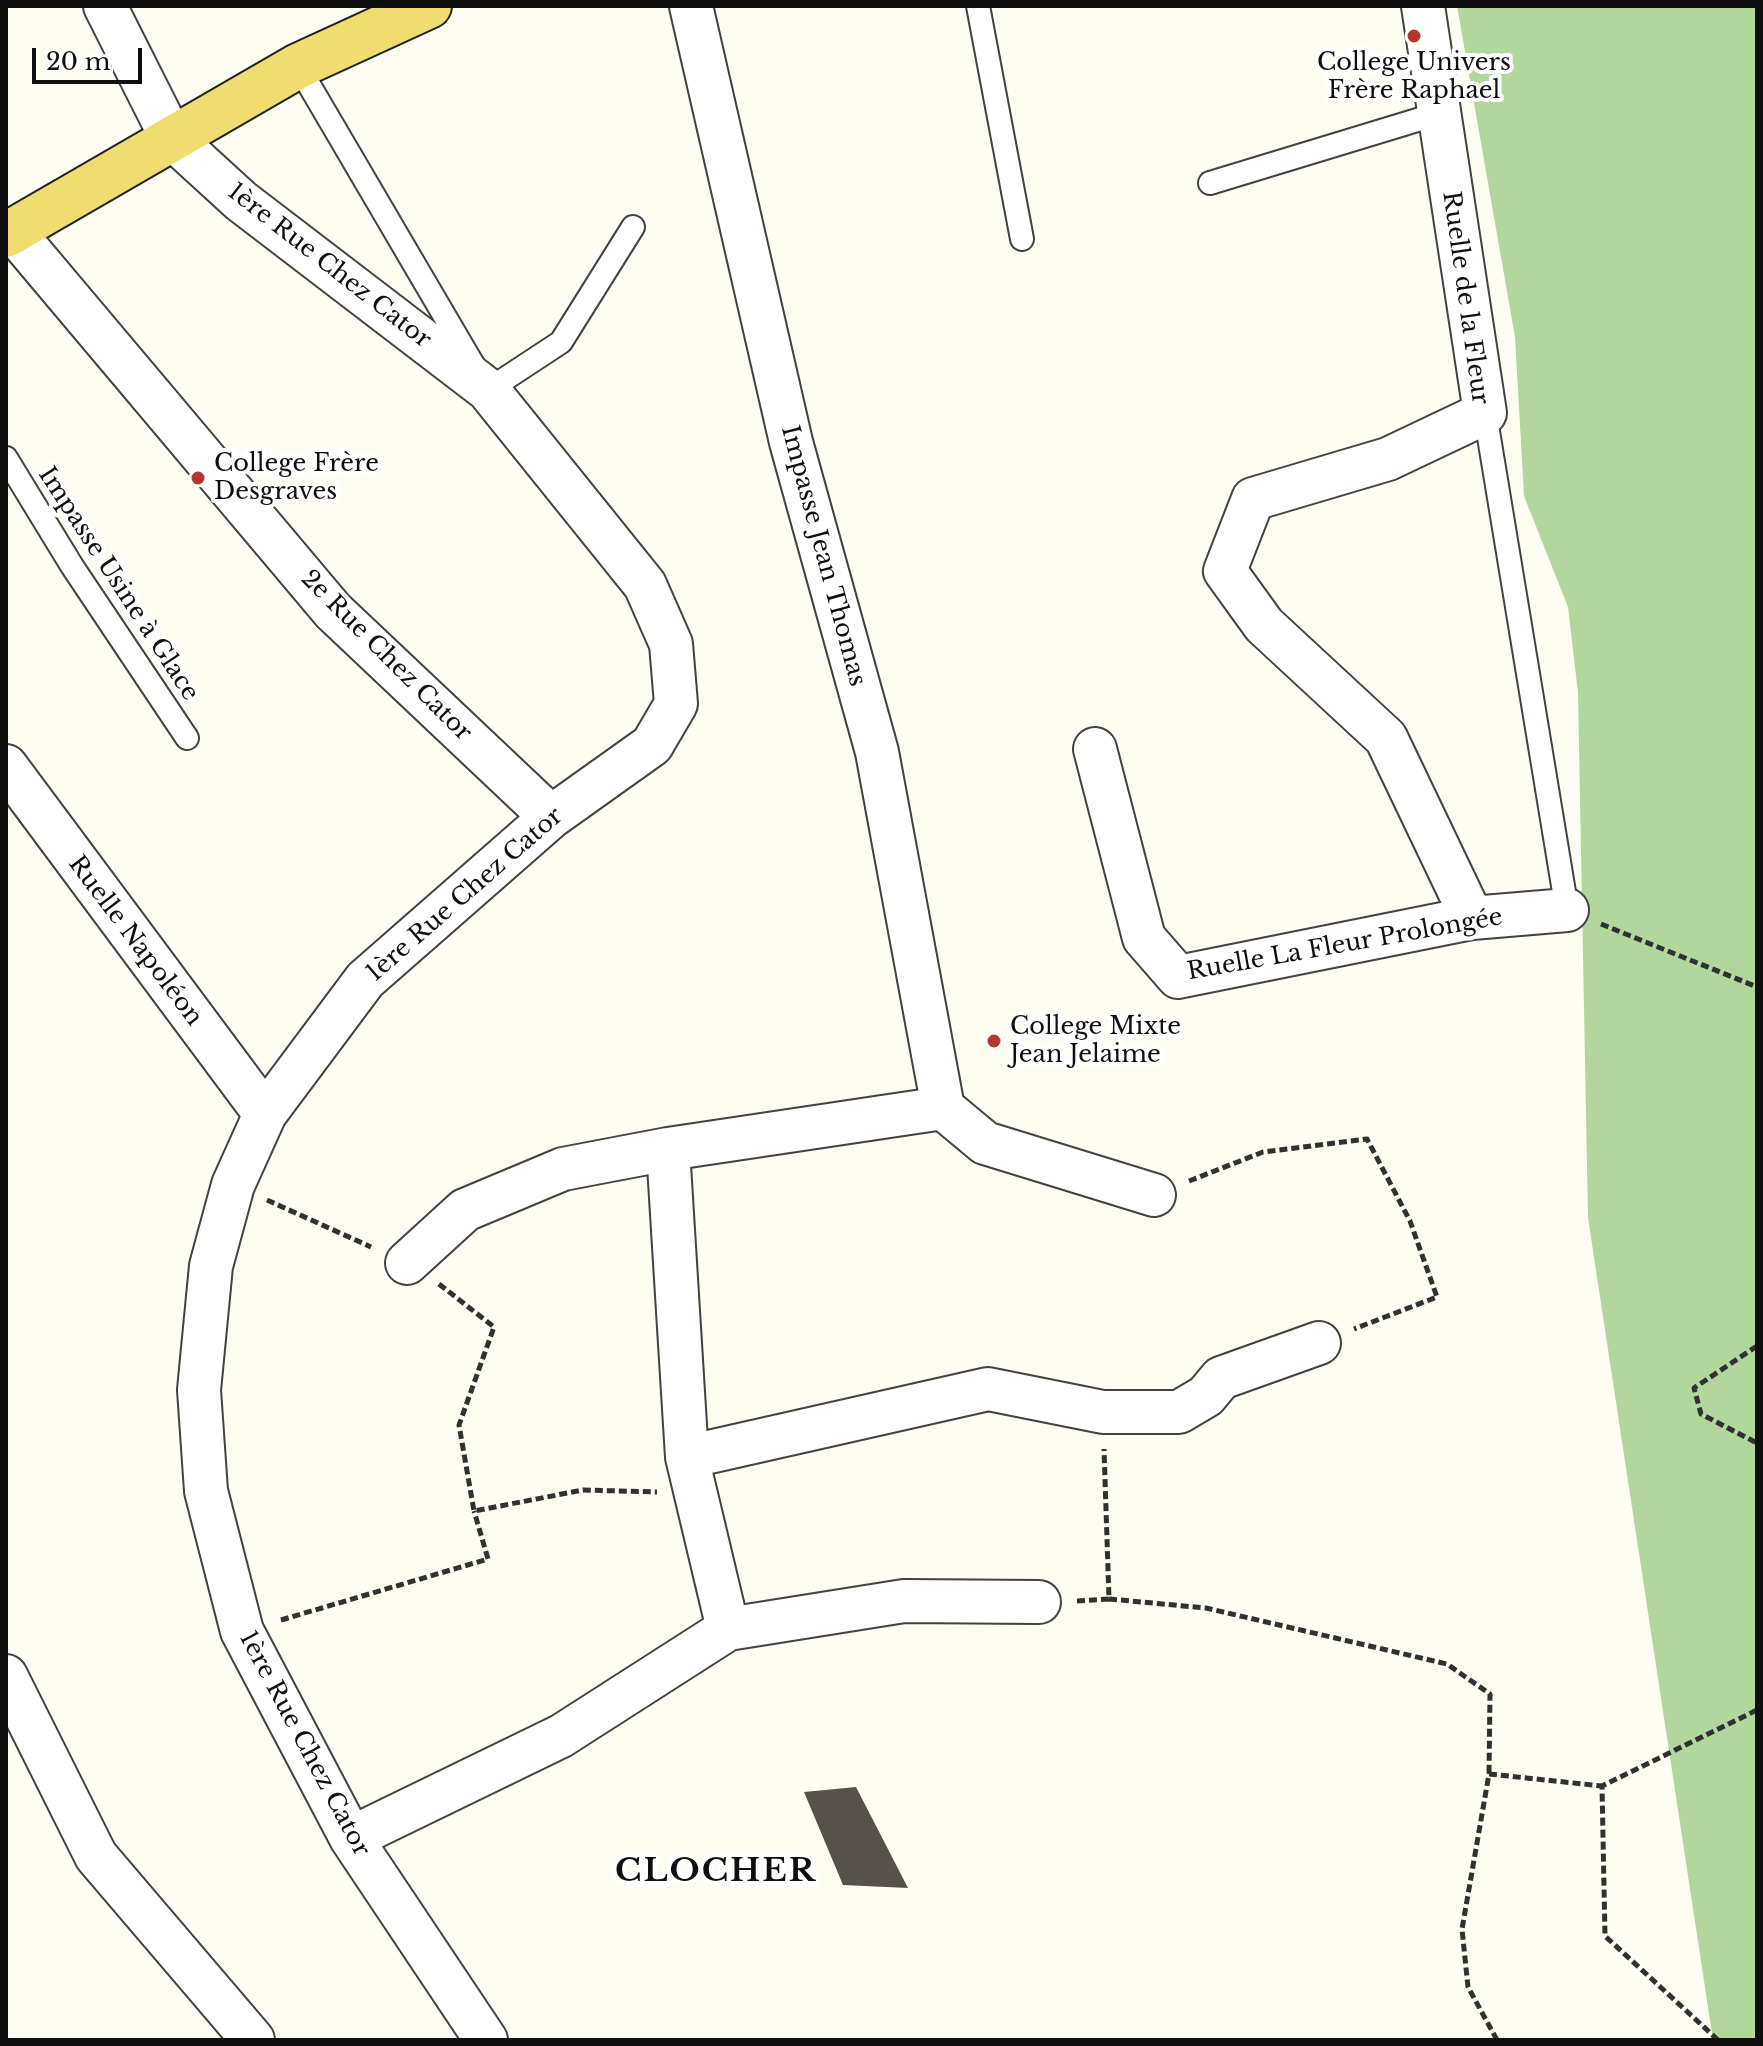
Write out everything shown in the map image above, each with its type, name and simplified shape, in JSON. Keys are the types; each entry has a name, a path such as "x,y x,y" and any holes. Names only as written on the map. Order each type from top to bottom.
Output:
{"main road":[{"path":"9,233 298,66 376,16 429,6"}],"street":[{"path":"105,6 171,137"},
{"name":"Impasse Jean Thomas","path":"691,6 791,442 877,752 943,1108"},
{"name":"Ruelle de la Fleur","path":"1423,6 1437,114 1485,413 1388,459 1253,499 1225,571 1264,625 1386,738 1472,918"},
{"name":"1ère Rue Chez Cator","path":"171,137 241,201 488,390 645,585 671,644 676,704 652,745 551,817 365,980 265,1114 233,1185 211,1266 199,1390 206,1491 242,1631 351,1838 486,2040"},
{"name":"2e Rue Chez Cator","path":"9,233 333,611 551,817"},
{"name":"Ruelle La Fleur Prolongée","path":"1095,749 1144,938 1178,977 1472,918 1567,910"},
{"name":"Ruelle Napoléon","path":"6,766 265,1114"},
{"path":"407,1263 465,1210 563,1169 668,1149 943,1108 985,1143 1154,1195"},
{"path":"668,1149 692,1475 728,1629"},
{"path":"692,1475 988,1389 1103,1412 1179,1412 1206,1396 1221,1378 1319,1343"},
{"path":"351,1838 561,1736 728,1629 904,1601 1039,1602"},
{"path":"6,1676 96,1856 253,2040"}],"lane":[{"path":"978,6 1022,239"},
{"path":"298,66 488,390 561,342 633,227"},
{"path":"1210,183 1437,114"},
{"path":"1485,413 1567,910"},
{"name":"Impasse Usine à Glace","path":"6,458 72,566 187,738"}],"path":[{"path":"1567,910 1757,987"},
{"path":"1154,1195 1263,1152 1367,1139 1410,1221 1437,1297 1319,1343"},
{"path":"233,1185 420,1269 494,1327 459,1425 474,1511 488,1559 242,1631"},
{"path":"1757,1346 1694,1388 1701,1414 1757,1443"},
{"path":"1103,1412 1109,1599"},
{"path":"474,1511 583,1490 692,1475"},
{"path":"1039,1602 1109,1599 1206,1608 1447,1664 1490,1694 1489,1774 1462,1929 1468,1987 1497,2040"},
{"path":"1489,1774 1602,1786 1757,1710"},
{"path":"1602,1786 1605,1936 1718,2040"}],"green space":[{"path":"1457,6 1757,6 1757,2040 1713,2040 1588,1218 1578,693 1568,607 1524,496 1515,337"}],"building":[{"path":"856,1787 908,1888 843,1885 804,1792"}],"place":[{"name":"College Univers Frère Raphael","path":"1414,36"},
{"name":"College Frère Desgraves","path":"198,478"},
{"name":"College Mixte Jean Jelaime","path":"994,1041"}],"district":[{"name":"CLOCHER","path":"716,1872"}]}
